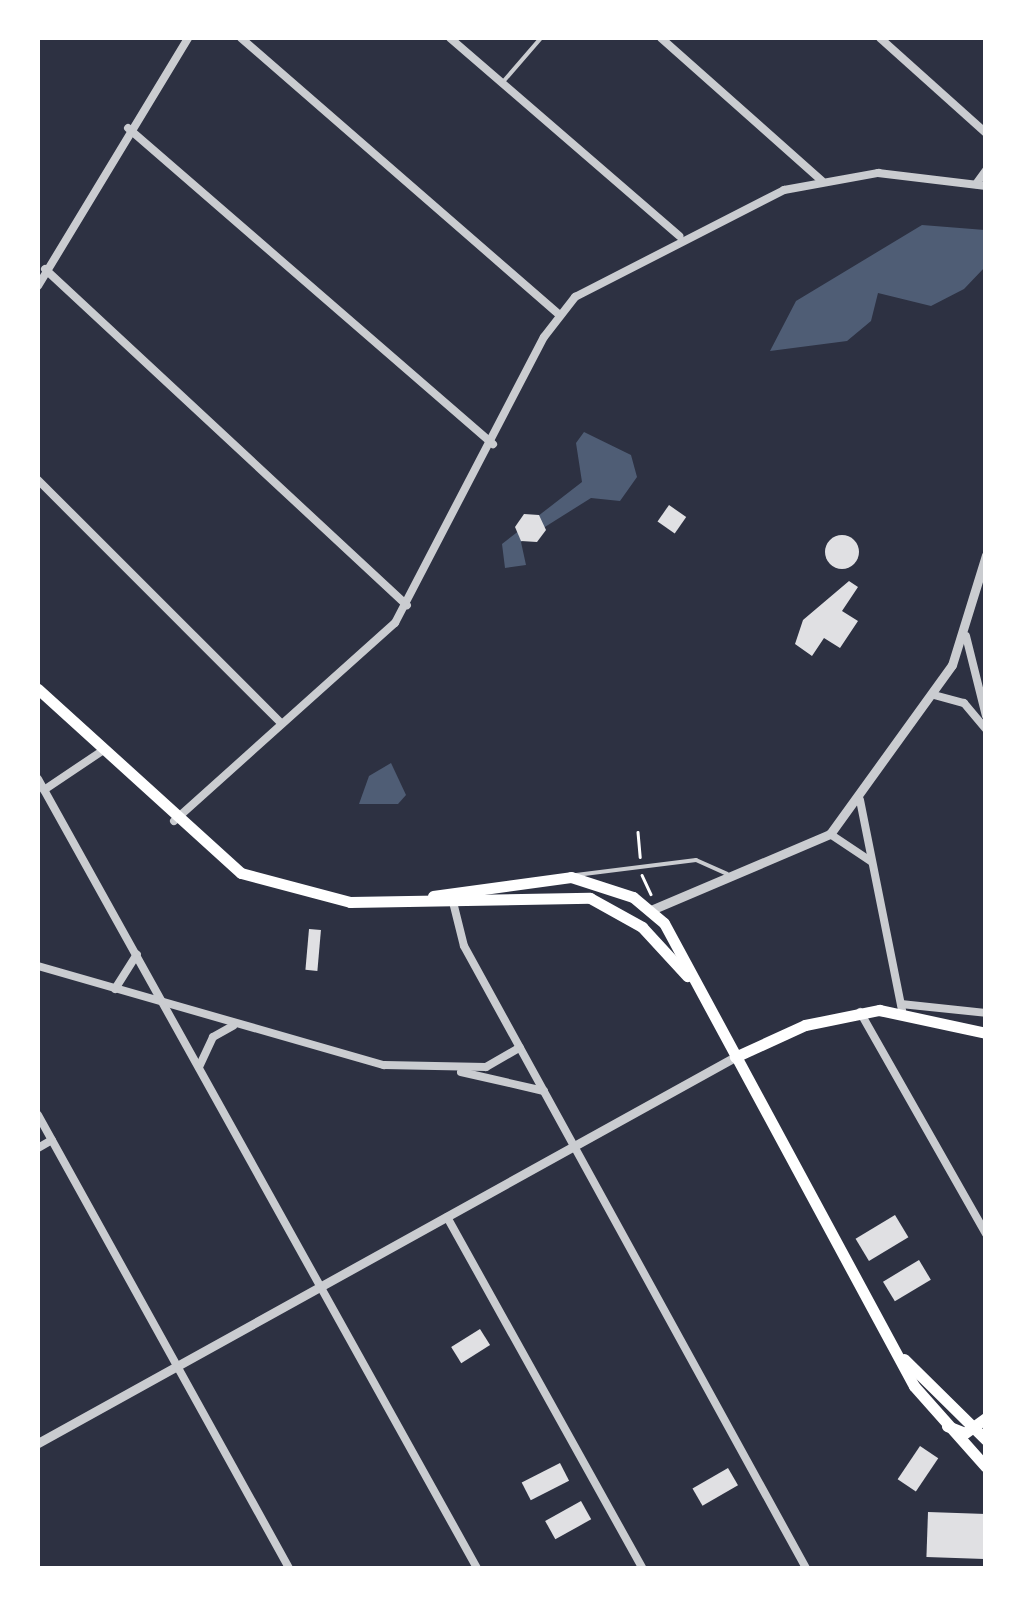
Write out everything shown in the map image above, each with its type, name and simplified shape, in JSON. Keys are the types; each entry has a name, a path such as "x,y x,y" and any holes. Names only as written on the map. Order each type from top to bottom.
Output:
{"main road":[{"path":"38,689 174,821 241,874 298,896 433,896 570,876 651,910 891,1345 940,1422 986,1467"},
{"path":"452,894 590,898 651,910"},
{"path":"590,898 642,927 692,981"},
{"path":"734,1057 860,1012 901,1008 986,1033"},
{"path":"891,1345 986,1440"},
{"path":"975,1430 986,1418"},
{"path":"940,1422 975,1430"}],"street":[{"path":"38,286 128,128 188,38"},
{"path":"240,38 560,316"},
{"path":"450,38 679,236"},
{"path":"661,38 822,181"},
{"path":"880,38 985,133"},
{"path":"128,128 492,444"},
{"path":"174,821 407,605 560,316 596,282 679,236 822,181 878,173 981,185 986,170"},
{"path":"46,269 407,605"},
{"path":"38,480 281,723"},
{"path":"651,910 735,878 830,834 860,800 934,695 966,636 986,555"},
{"path":"966,636 986,716"},
{"path":"934,695 964,703 986,729"},
{"path":"44,790 102,751"},
{"path":"38,779 477,1568"},
{"path":"860,800 901,1008 986,1013"},
{"path":"830,834 875,866"},
{"path":"452,894 464,946 806,1568"},
{"path":"115,989 137,954"},
{"path":"38,966 360,1061 452,1069 544,1090"},
{"path":"860,1012 986,1234"},
{"path":"200,1067 213,1037 234,1025"},
{"path":"452,1069 495,1064 520,1047"},
{"path":"38,1443 734,1057"},
{"path":"38,1115 290,1568"},
{"path":"38,1148 52,1140"},
{"path":"447,1216 642,1568"}],"lane":[{"path":"502,83 541,38"},
{"path":"570,876 696,860 735,878"}],"water":[{"path":"922,225 985,230 985,267 964,289 931,306 878,293 871,321 847,341 770,351 796,301"},
{"path":"584,432 631,455 637,477 620,501 591,498 521,542 526,565 505,568 502,544 582,482 576,443"},
{"path":"391,763 406,795 398,804 359,804 369,776"}],"building":[{"path":"669,505 686,517 675,533 658,521"},
{"path":"524,514 539,515 546,530 537,542 521,541 515,527"},
{"path":"842,535 854,540 859,552 854,564 842,569 830,564 825,552 830,540"},
{"path":"849,581 858,587 842,611 858,621 840,648 824,638 812,656 795,644 803,620"},
{"path":"309,929 321,930 317,971 305,970"},
{"path":"895,1215 908,1237 869,1261 856,1239"},
{"path":"919,1260 931,1280 895,1301 883,1282"},
{"path":"480,1329 490,1345 461,1363 451,1347"},
{"path":"920,1446 938,1458 916,1491 898,1479"},
{"path":"560,1463 569,1481 531,1500 522,1483"},
{"path":"728,1468 738,1485 702,1506 692,1488"},
{"path":"581,1501 591,1519 555,1539 545,1521"},
{"path":"928,1512 986,1514 984,1559 926,1557"}]}
